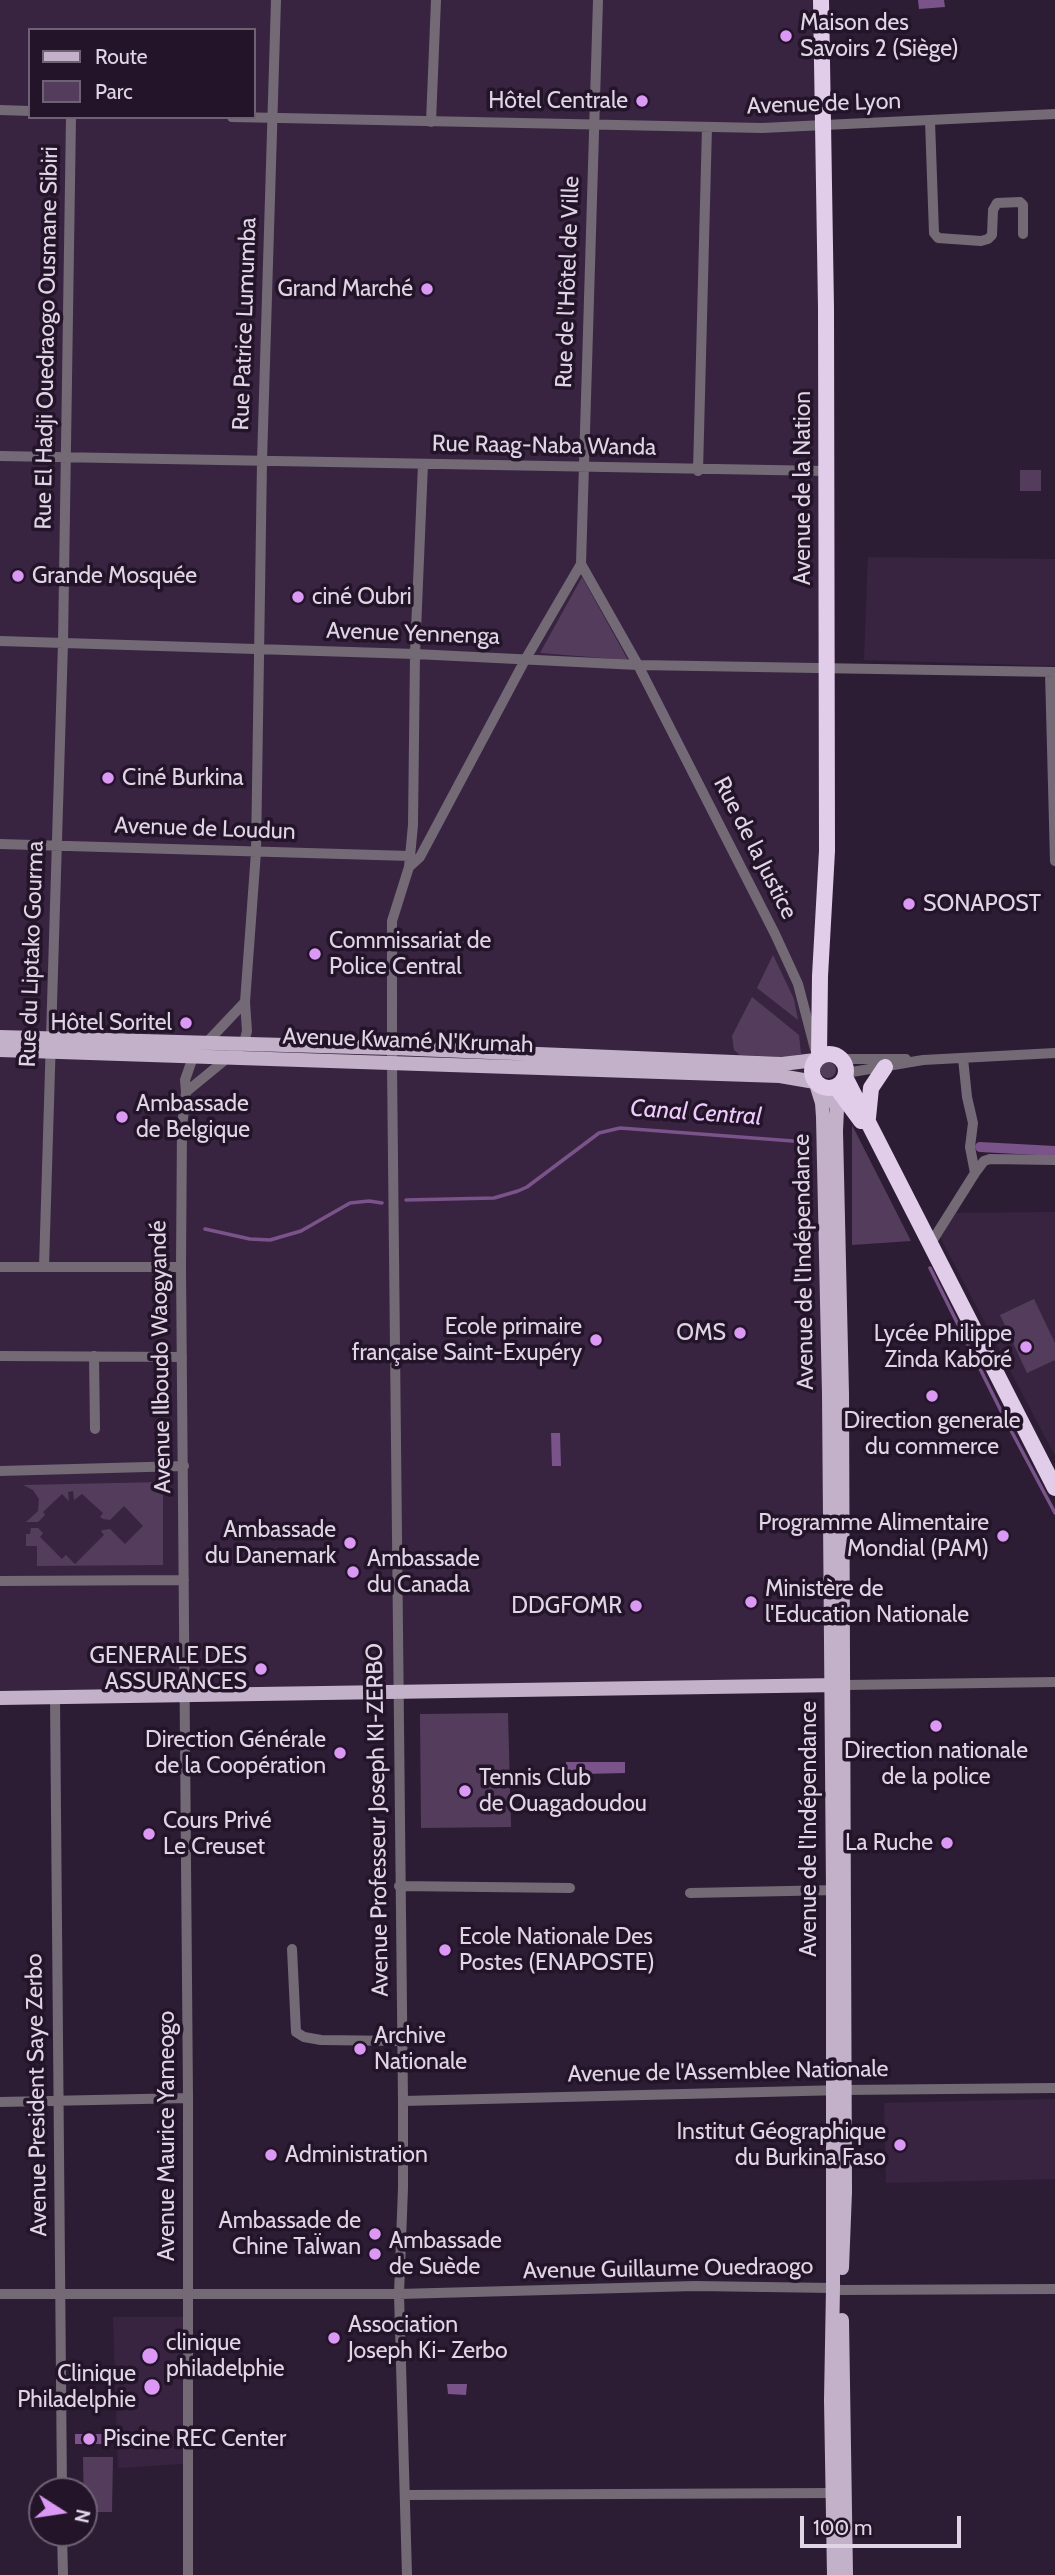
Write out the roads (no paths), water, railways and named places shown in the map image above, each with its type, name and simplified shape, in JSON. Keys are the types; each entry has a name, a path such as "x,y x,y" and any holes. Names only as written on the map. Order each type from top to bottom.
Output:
{"highway":[{"name":"Avenue de la Nation","path":"821,0 826,308 827,851 820,976 829,1070"},
{"path":"870,1126 871,1088 886,1067"},
{"path":"829,1070 870,1126 1055,1488"}],"main road":[{"name":"Avenue Kwamé N'Krumah","path":"0,1037 49,1045 193,1057 392,1065 494,1059 782,1064 829,1070"},
{"name":"Avenue Kwamé N'Krumah","path":"0,1050 49,1045 208,1042 392,1048 494,1059 780,1076 829,1070"},
{"name":"Avenue de l'Indépendance","path":"829,1070 822,1103 836,1394 838,2192 832,2493 834,2575"},
{"path":"0,1698 838,1685"},
{"name":"Avenue de l'Indépendance","path":"837,2289 846,2575"}],"street":[{"name":"Rue Patrice Lumumba","path":"258,650 276,0"},
{"path":"431,122 436,0"},
{"name":"Rue de l'Hôtel de Ville","path":"581,564 598,0"},
{"path":"0,110 28,111"},
{"name":"Avenue de Lyon","path":"256,118 822,127 1055,114"},
{"name":"Rue El Hadji Ouedraogo Ousmane Sibiri","path":"63,643 71,119"},
{"path":"930,121 934,233 938,238 982,241 988,239 992,235 993,210 996,203 1020,202 1023,205 1023,234"},
{"path":"698,471 707,127"},
{"name":"Rue Raag-Naba Wanda","path":"0,456 698,471 825,471"},
{"path":"409,862 413,825 415,654 423,464"},
{"path":"409,862 420,856 525,660 581,564"},
{"name":"Rue de la Justice","path":"581,564 638,664 798,984 829,1070"},
{"name":"Avenue Yennenga","path":"0,641 638,664 1052,672"},
{"name":"Rue du Liptako Gourma","path":"44,1267 63,643"},
{"path":"187,1092 244,1043 256,852 258,650"},
{"path":"1052,672 1055,861"},
{"name":"Avenue de Loudun","path":"0,844 256,852 409,862"},
{"name":"Avenue Professeur Joseph KI-ZERBO","path":"407,2575 399,2294 403,2101 392,1048 393,921 409,862"},
{"path":"193,1057 245,1002"},
{"path":"829,1070 887,1057 923,1060 1055,1053"},
{"name":"Avenue Ilboudo Waogyandé","path":"186,1697 182,1126 187,1092 185,1080 193,1057"},
{"path":"963,1058 967,1097 974,1123 970,1147 975,1173"},
{"path":"829,1070 886,1067 923,1060"},
{"path":"931,1243 984,1161 1055,1160"},
{"path":"0,1267 181,1267"},
{"path":"0,1356 182,1356"},
{"path":"94,1356 95,1429"},
{"path":"0,1471 184,1466"},
{"path":"0,1581 184,1580"},
{"path":"838,1685 1055,1682"},
{"name":"Avenue Maurice Yameogo","path":"186,1697 188,2575"},
{"name":"Avenue President Saye Zerbo","path":"55,1698 62,2477"},
{"path":"400,1886 570,1888"},
{"path":"691,1894 838,1890"},
{"path":"292,1949 296,2032 304,2037 321,2040 401,2041"},
{"name":"Avenue de l'Assemblee Nationale","path":"403,2101 838,2090 1055,2088"},
{"path":"0,2102 188,2098"},
{"name":"Avenue Guillaume Ouedraogo","path":"0,2294 399,2294 695,2286 1055,2289"},
{"path":"405,2495 832,2493"},
{"path":"62,2547 63,2575"}],"waterway":[{"name":"Canal Central","path":"406,1200 494,1198 518,1191 599,1133 620,1128 793,1141"},
{"name":"Canal Central","path":"980,1147 1055,1151"},
{"path":"205,1229 250,1239 270,1240 301,1231 350,1203 382,1203"},
{"path":"930,1268 1055,1513"}],"place":[{"name":"Maison des Savoirs 2 (Siège)","path":"786,36"},
{"name":"Hôtel Centrale","path":"642,101"},
{"name":"Grand Marché","path":"427,289"},
{"name":"Grande Mosquée","path":"18,576"},
{"name":"ciné Oubri","path":"298,597"},
{"name":"Ciné Burkina","path":"108,778"},
{"name":"SONAPOST","path":"909,904"},
{"name":"Commissariat de Police Central","path":"315,954"},
{"name":"Hôtel Soritel","path":"186,1023"},
{"name":"Ambassade de Belgique","path":"122,1117"},
{"name":"OMS","path":"740,1333"},
{"name":"Ecole primaire française Saint-Exupéry","path":"596,1340"},
{"name":"Lycée Philippe Zinda Kaboré","path":"1026,1347"},
{"name":"Direction generale du commerce","path":"932,1396"},
{"name":"Programme Alimentaire Mondial (PAM)","path":"1003,1536"},
{"name":"Ambassade du Danemark","path":"350,1543"},
{"name":"Ambassade du Canada","path":"353,1572"},
{"name":"Ministère de l'Education Nationale","path":"751,1602"},
{"name":"DDGFOMR","path":"636,1606"},
{"name":"GENERALE DES ASSURANCES","path":"261,1669"},
{"name":"Direction nationale de la police","path":"936,1726"},
{"name":"Direction Générale de la Coopération","path":"340,1753"},
{"name":"Tennis Club de Ouagadoudou","path":"465,1791"},
{"name":"Cours Privé Le Creuset","path":"149,1834"},
{"name":"La Ruche","path":"947,1843"},
{"name":"Ecole Nationale Des Postes (ENAPOSTE)","path":"445,1950"},
{"name":"Archive Nationale","path":"360,2049"},
{"name":"Institut Géographique du Burkina Faso","path":"900,2145"},
{"name":"Administration","path":"271,2155"},
{"name":"Ambassade de Chine TaÏwan","path":"375,2234"},
{"name":"Ambassade de Suède","path":"375,2254"},
{"name":"Association Joseph Ki- Zerbo","path":"334,2338"},
{"name":"clinique philadelphie","path":"150,2356"},
{"name":"Clinique Philadelphie","path":"152,2387"},
{"name":"Piscine REC Center","path":"89,2439"}]}
